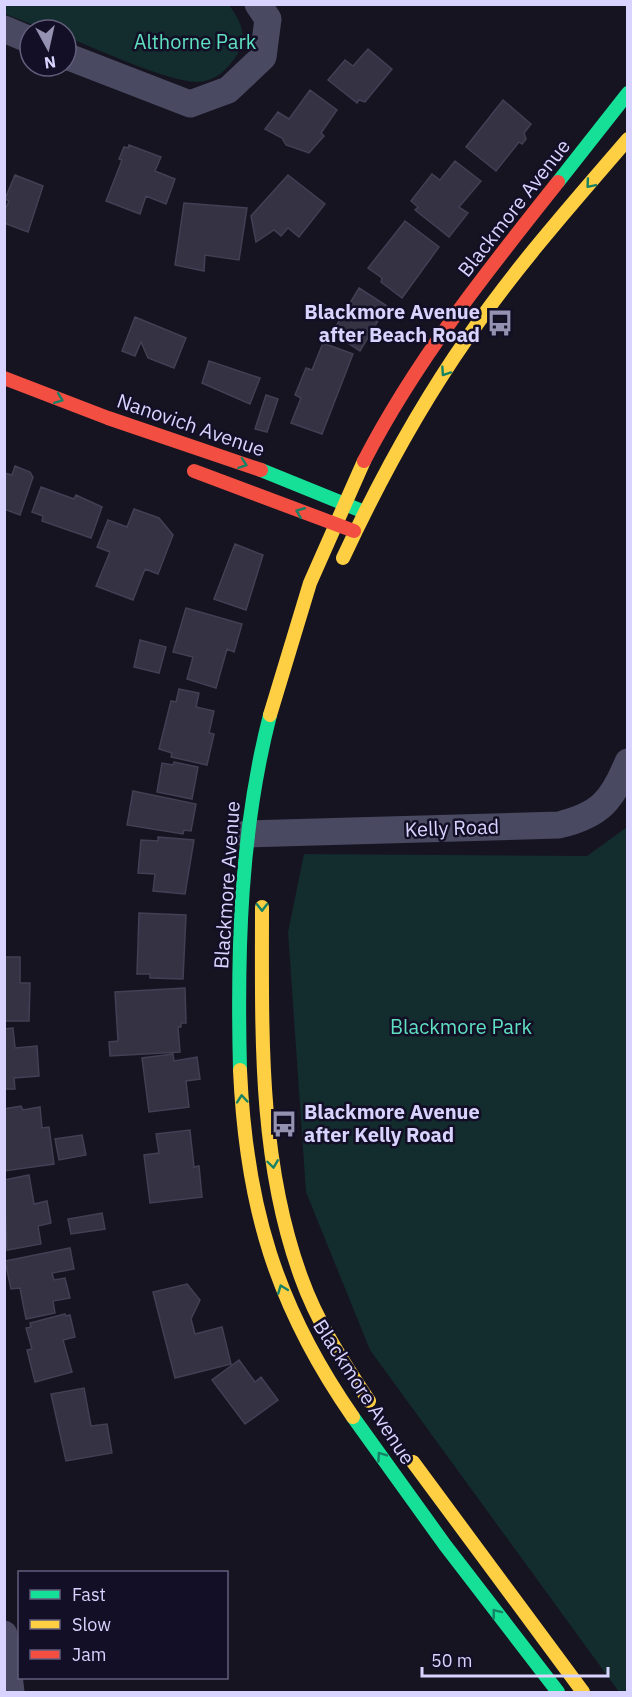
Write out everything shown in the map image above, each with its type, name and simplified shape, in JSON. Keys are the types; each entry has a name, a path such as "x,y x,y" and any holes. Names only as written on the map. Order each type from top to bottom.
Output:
{"street":[{"path":"78,61 190,104 228,90 263,57 268,19 258,4"},
{"name":"Blackmore Avenue","path":"571,1690 445,1548 320,1367 292,1316 274,1269 257,1211 247,1157 240,1082 240,937 262,833 263,741 281,668 313,574 344,501 395,406 453,320 627,93"},
{"path":"336,573 364,512 424,403 461,348 528,260 627,139"},
{"name":"Nanovich Avenue","path":"4,378 108,418 291,480 344,501 364,512"},
{"path":"177,465 334,525 356,531"},
{"name":"Kelly Road","path":"262,833 559,825 583,819 603,807 617,788 627,762"},
{"name":"Blackmore Avenue","path":"262,890 263,1077 277,1193 302,1279 351,1374 378,1414"},
{"name":"Blackmore Avenue","path":"405,1451 571,1690"},
{"path":"4,1634 11,1692"}],"green space":[{"name":"Althorne Park","path":"4,5 229,5 240,22 243,35 241,48 225,69 210,80 197,82 168,76 132,64 78,42 78,18 18,19 5,14"},
{"name":"Blackmore Park","path":"627,827 628,1692 619,1692 370,1350 306,1192 288,932 304,854 587,856"}],"building":[{"path":"368,49 392,69 365,102 359,100 357,103 328,80 345,60 353,66"},
{"path":"310,90 337,110 321,133 324,136 309,153 286,145 282,138 265,129 278,112 289,119"},
{"path":"503,100 531,124 524,133 526,139 522,144 519,142 496,171 466,147"},
{"path":"129,145 161,157 155,171 175,179 166,204 146,196 140,214 106,201 122,160 119,159 124,147 128,148"},
{"path":"455,161 481,181 459,207 468,213 449,237 415,210 418,207 411,201 432,174 440,180"},
{"path":"15,175 43,186 28,232 4,223 4,212 9,201 5,199"},
{"path":"288,175 325,204 299,237 288,228 281,236 274,230 256,242 251,216"},
{"path":"184,203 247,208 239,260 205,255 204,271 175,265"},
{"path":"405,221 439,247 402,298 381,282 382,278 368,268"},
{"path":"359,288 387,306 360,351 332,333"},
{"path":"135,317 186,338 174,368 148,358 141,342 135,356 122,351"},
{"path":"323,343 353,354 322,434 291,423 301,398 295,395 306,368 312,370"},
{"path":"209,361 260,378 250,404 202,383"},
{"path":"266,395 278,399 267,432 255,429"},
{"path":"15,466 30,472 33,477 20,515 4,509 4,473 12,475"},
{"path":"41,487 74,499 76,495 102,507 91,538 42,521 43,516 32,512"},
{"path":"134,509 159,518 173,535 158,574 145,569 133,600 96,586 110,552 97,547 108,520 127,527"},
{"path":"235,544 263,555 246,610 214,599"},
{"path":"186,608 242,624 234,652 227,649 216,688 187,679 193,657 173,652"},
{"path":"140,640 166,647 159,673 134,667"},
{"path":"179,689 199,693 196,707 214,711 209,733 214,734 207,765 171,757 172,753 159,749 171,701 176,702"},
{"path":"174,762 198,767 192,799 157,792 162,763 173,765"},
{"path":"133,791 196,804 191,831 184,830 183,834 127,825"},
{"path":"158,837 194,840 185,894 153,891 155,874 138,873 141,840 158,841"},
{"path":"139,913 186,915 183,979 150,978 150,974 137,974"},
{"path":"4,957 20,957 20,983 30,983 29,1021 4,1021"},
{"path":"185,988 186,1023 181,1023 181,1027 178,1027 180,1052 110,1056 109,1042 118,1041 115,992"},
{"path":"13,1028 15,1048 37,1046 39,1076 14,1078 15,1089 4,1089 4,1029"},
{"path":"173,1054 174,1061 197,1057 200,1079 186,1081 189,1107 149,1112 142,1058"},
{"path":"21,1106 23,1110 40,1107 42,1128 49,1127 54,1164 4,1171 4,1109"},
{"path":"190,1130 194,1167 199,1166 202,1197 150,1203 144,1155 159,1153 156,1134"},
{"path":"82,1135 86,1155 59,1160 55,1139"},
{"path":"29,1175 34,1204 47,1201 51,1223 38,1226 41,1244 7,1250 4,1180"},
{"path":"102,1213 105,1229 71,1234 68,1219"},
{"path":"70,1248 74,1269 52,1273 54,1280 65,1278 70,1298 53,1301 55,1313 26,1319 20,1288 11,1289 5,1261"},
{"path":"187,1284 200,1300 191,1319 195,1334 222,1327 231,1364 175,1378 153,1292"},
{"path":"65,1314 70,1315 75,1337 63,1340 72,1372 35,1382 27,1350 32,1349 26,1328 31,1327 30,1323"},
{"path":"239,1360 255,1382 261,1377 278,1400 245,1424 212,1380"},
{"path":"84,1388 91,1426 107,1424 112,1453 66,1461 51,1394"}],"traffic: fast":[{"path":"558,182 628,93"},
{"path":"261,470 362,511"},
{"path":"240,1070 239,981 243,892 252,803 270,715"},
{"path":"353,1417 445,1545 558,1692"}],"traffic: slow":[{"path":"343,558 401,445 433,390 468,337 525,260 628,139"},
{"path":"270,715 310,583 364,461"},
{"path":"262,907 265,1094 277,1187 287,1232 307,1294 331,1341 369,1401"},
{"path":"240,1070 249,1166 270,1253 285,1294 304,1335 326,1376 353,1417"},
{"path":"413,1462 583,1692"}],"traffic: jam":[{"path":"364,461 406,387 454,317 558,182"},
{"path":"4,378 108,418 261,470"},
{"path":"194,471 354,531"}],"place":[{"name":"Blackmore Avenue after Beach Road","path":"500,323"},
{"name":"Blackmore Avenue after Kelly Road","path":"284,1124"}]}
